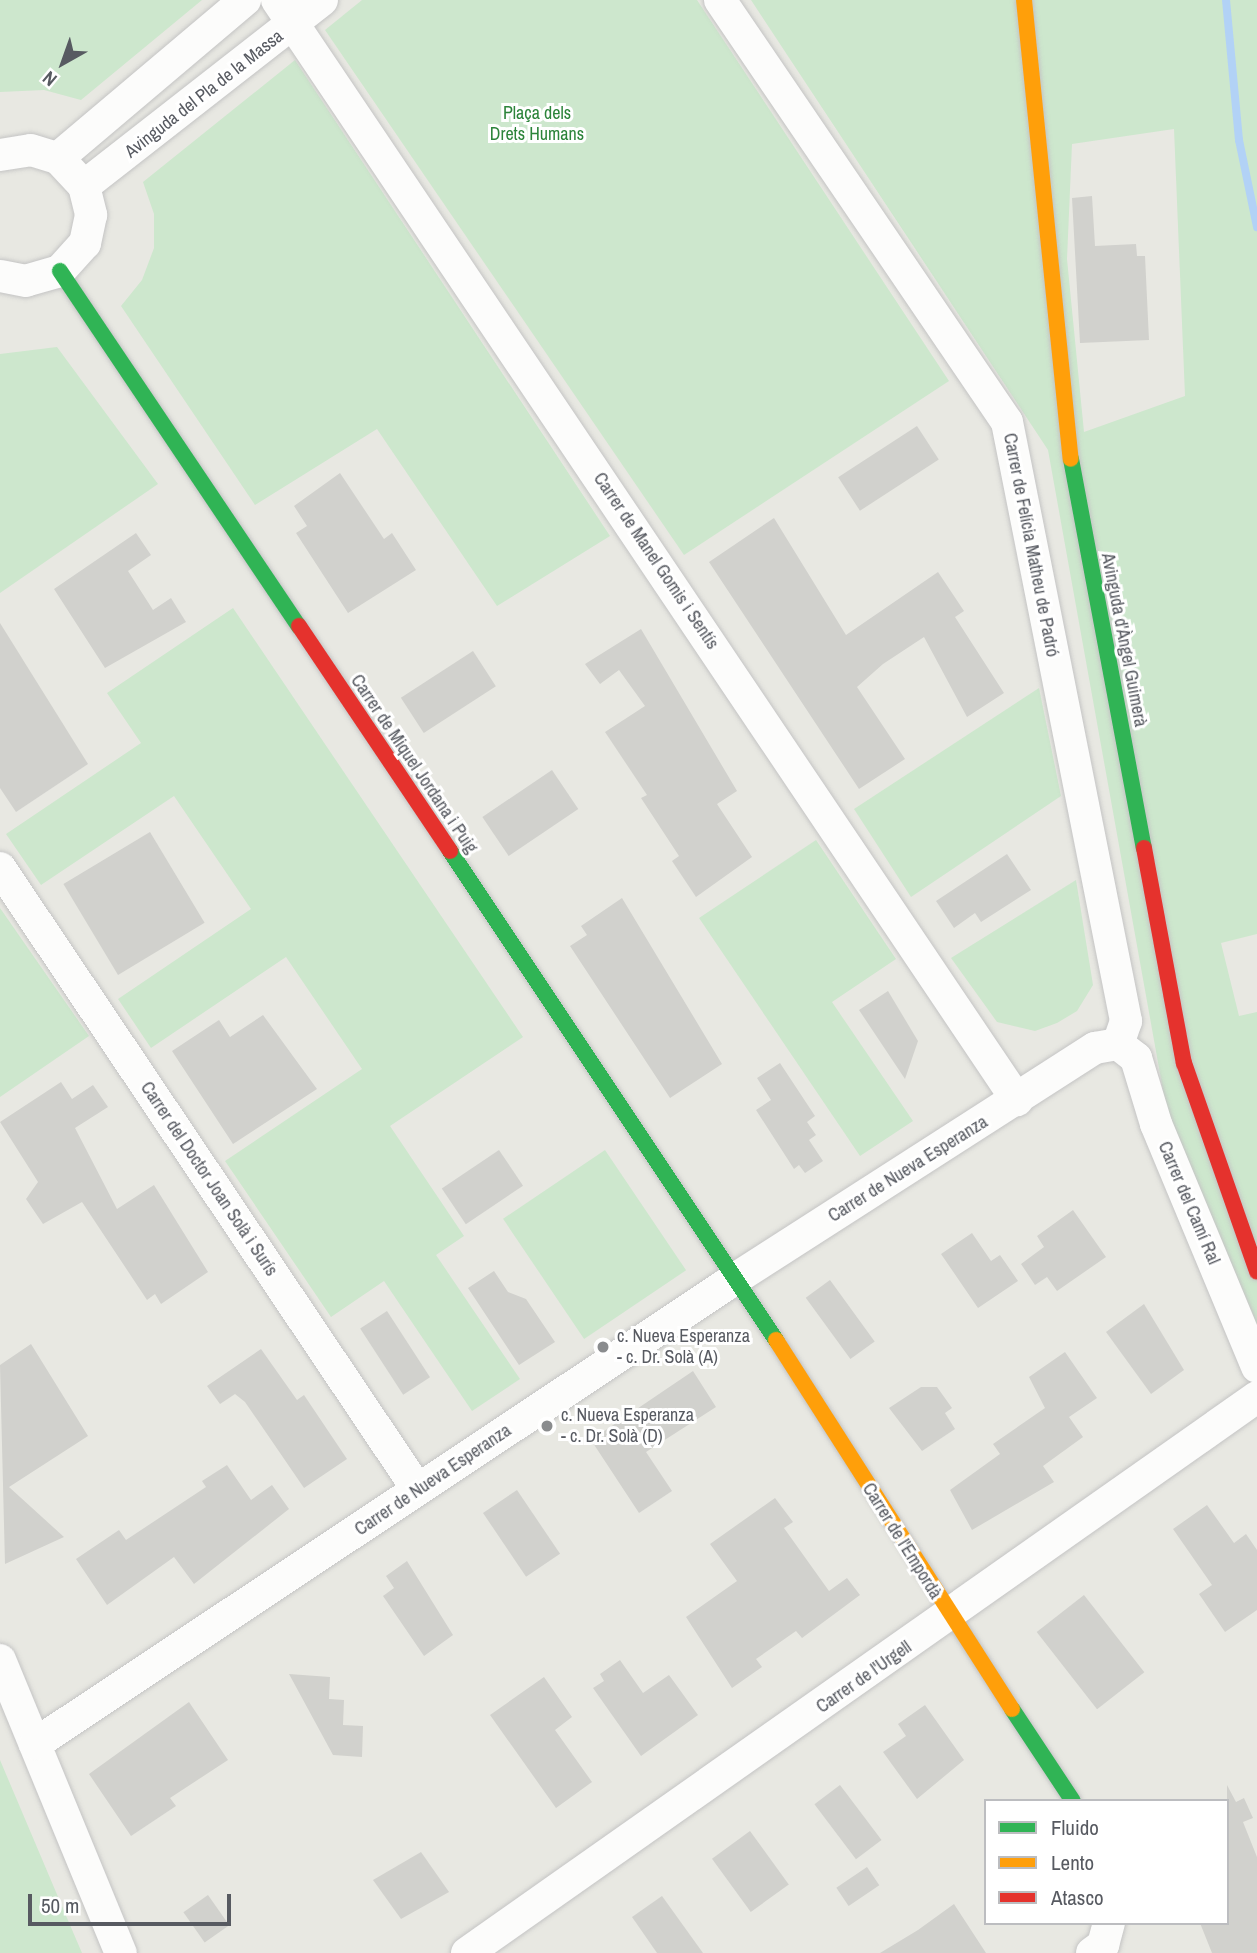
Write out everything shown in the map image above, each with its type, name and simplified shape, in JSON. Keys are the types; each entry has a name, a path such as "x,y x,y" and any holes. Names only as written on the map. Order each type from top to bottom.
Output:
{"street":[{"path":"58,159 245,0"},
{"name":"Avinguda del Pla de la Massa","path":"84,186 285,12 322,0"},
{"name":"Carrer de Felícia Matheu de Padró","path":"720,0 1007,422 1126,1021 1118,1044"},
{"name":"Avinguda d'Àngel Guimerà","path":"1024,0 1068,444 1184,1063 1257,1272"},
{"name":"Carrer de Manel Gomis i Sentís","path":"285,12 1017,1100"},
{"path":"0,155 31,150 58,159 84,186 89,234 60,271 26,281 0,276"},
{"name":"Carrer de Miquel Jordana i Puig","path":"60,271 737,1278"},
{"name":"Carrer del Doctor Joan Solà i Surís","path":"0,868 418,1490"},
{"name":"Carrer de Nueva Esperanza","path":"35,1744 737,1278 1095,1048 1118,1044"},
{"name":"Carrer del Camí Ral","path":"1118,1044 1136,1058 1156,1124 1257,1367"},
{"name":"Carrer de l'Empordà","path":"737,1278 950,1617 1072,1799"},
{"name":"Carrer de l'Urgell","path":"467,1953 950,1617 1257,1397"},
{"path":"0,1660 121,1953"},
{"path":"1092,1953 1103,1945 1108,1925"}],"green space":[{"path":"0,0 202,0 81,100 44,90 0,92"},
{"name":"Plaça dels Drets Humans","path":"362,0 697,0 949,381 684,555 325,30"},
{"path":"751,0 1257,0 1257,934 1221,943 1239,1016 1257,1012 1257,1324 1166,1107 1048,450","holes":["1174,129 1185,396 1084,432 1067,259 1072,144"]},
{"path":"295,60 610,536 497,606 377,429 255,505 121,306 142,280 154,248 154,214 143,182"},
{"path":"57,347 158,484 0,593 0,354"},
{"path":"233,608 523,1037 390,1126 464,1236 436,1255 520,1379 472,1411 384,1281 331,1317 225,1161 362,1069 286,957 151,1048 118,999 251,909 174,796 41,885 6,834 141,743 107,693"},
{"path":"1039,688 1061,796 911,897 854,809"},
{"path":"816,840 896,959 832,1002 913,1121 860,1156 699,918"},
{"path":"1076,880 1093,985 1077,1011 1057,1023 1035,1031 997,1022 951,958"},
{"path":"0,908 89,1036 0,1097"},
{"path":"605,1150 686,1270 584,1339 503,1219"},
{"path":"0,1760 67,1918 82,1953 0,1953"}],"building":[{"path":"1092,196 1095,246 1136,244 1137,256 1145,256 1149,340 1080,343 1072,198"},
{"path":"917,426 939,460 860,511 838,477"},
{"path":"340,473 384,539 392,533 416,570 348,613 296,533 307,526 294,506"},
{"path":"774,518 846,635 938,572 964,611 955,617 1004,693 967,717 924,637 883,664 857,687 905,759 859,789 709,562"},
{"path":"136,533 151,555 128,571 153,610 171,598 186,622 105,668 54,589"},
{"path":"0,623 88,764 16,812 0,788"},
{"path":"641,629 737,791 717,804 752,857 696,897 672,861 679,856 641,798 647,795 605,732 645,706 619,670 600,684 585,664"},
{"path":"473,651 496,686 424,733 401,698"},
{"path":"552,770 578,809 509,856 482,817"},
{"path":"150,832 205,923 118,975 63,884"},
{"path":"1007,854 1031,890 981,922 975,913 954,928 936,901"},
{"path":"622,898 722,1064 670,1098 570,946 587,935 581,926"},
{"path":"888,991 918,1041 905,1079 859,1010"},
{"path":"263,1015 317,1089 233,1144 172,1051 219,1020 230,1037"},
{"path":"780,1063 815,1116 807,1122 816,1135 809,1140 823,1161 805,1173 799,1165 794,1169 756,1110 771,1100 757,1078"},
{"path":"61,1082 72,1099 93,1085 108,1107 75,1128 117,1209 154,1185 208,1272 161,1304 155,1294 147,1300 82,1202 43,1224 26,1199 38,1182 0,1122"},
{"path":"499,1150 523,1186 466,1224 442,1189"},
{"path":"1073,1210 1106,1257 1057,1291 1047,1277 1035,1285 1021,1264 1044,1247 1037,1236"},
{"path":"972,1233 991,1261 1000,1255 1018,1281 978,1308 941,1254"},
{"path":"494,1271 508,1292 526,1299 555,1342 519,1365 468,1288"},
{"path":"830,1280 875,1341 850,1359 806,1298"},
{"path":"1144,1304 1184,1370 1151,1394 1106,1332"},
{"path":"387,1311 430,1377 403,1395 360,1328"},
{"path":"31,1344 88,1436 9,1487 64,1537 5,1564 0,1365"},
{"path":"261,1349 297,1400 304,1395 347,1459 304,1488 245,1402 235,1394 220,1404 207,1386"},
{"path":"1065,1352 1097,1398 1069,1417 1083,1437 1043,1466 1054,1482 972,1530 950,1490 1000,1454 993,1444 1045,1408 1029,1377"},
{"path":"693,1371 716,1407 646,1452 672,1491 639,1513 591,1440"},
{"path":"921,1387 937,1387 952,1408 945,1413 955,1429 922,1451 889,1408"},
{"path":"227,1465 251,1500 272,1485 289,1509 194,1584 174,1557 107,1605 76,1559 119,1530 126,1540 206,1487 202,1481"},
{"path":"517,1490 560,1554 526,1577 483,1513"},
{"path":"775,1498 793,1522 784,1528 829,1591 847,1578 860,1595 802,1638 796,1631 756,1659 762,1667 732,1688 686,1617 737,1581 710,1544"},
{"path":"1207,1505 1234,1543 1246,1534 1257,1550 1257,1610 1225,1632 1199,1594 1212,1585 1173,1529"},
{"path":"407,1561 453,1635 424,1656 383,1596 394,1588 386,1576"},
{"path":"1084,1595 1144,1672 1097,1709 1037,1632"},
{"path":"620,1660 643,1693 669,1675 698,1715 641,1756 593,1688 604,1681 600,1674"},
{"path":"289,1674 330,1677 329,1699 344,1700 343,1725 363,1726 362,1757 333,1755"},
{"path":"544,1677 572,1717 555,1730 592,1782 556,1808 490,1715"},
{"path":"189,1702 228,1760 170,1798 176,1806 131,1836 89,1774"},
{"path":"925,1705 964,1760 917,1799 883,1752 906,1736 898,1724"},
{"path":"840,1785 882,1840 856,1859 814,1804"},
{"path":"1227,1785 1236,1802 1244,1798 1253,1818 1243,1822 1257,1857 1257,1953 1212,1953 1201,1925 1229,1925"},
{"path":"750,1831 789,1884 751,1912 712,1859"},
{"path":"421,1852 449,1892 401,1919 373,1880"},
{"path":"867,1867 879,1885 849,1906 836,1888"},
{"path":"208,1895 229,1925 205,1943 183,1912"},
{"path":"662,1896 703,1953 657,1953 632,1917"},
{"path":"954,1904 986,1953 880,1953 918,1930"}],"waterway":[{"path":"1226,0 1239,140 1257,227"}],"traffic: fast":[{"path":"60,271 299,626"},
{"path":"1071,459 1144,848"},
{"path":"450,851 776,1340"},
{"path":"1012,1709 1072,1799"}],"traffic: slow":[{"path":"1024,0 1071,459"},
{"path":"776,1340 1012,1709"}],"traffic: jam":[{"path":"299,626 450,851"},
{"path":"1144,848 1184,1063 1257,1272"}],"place":[{"name":"c. Nueva Esperanza - c. Dr. Solà (A)","path":"603,1347"},
{"name":"c. Nueva Esperanza - c. Dr. Solà (D)","path":"547,1426"}]}
